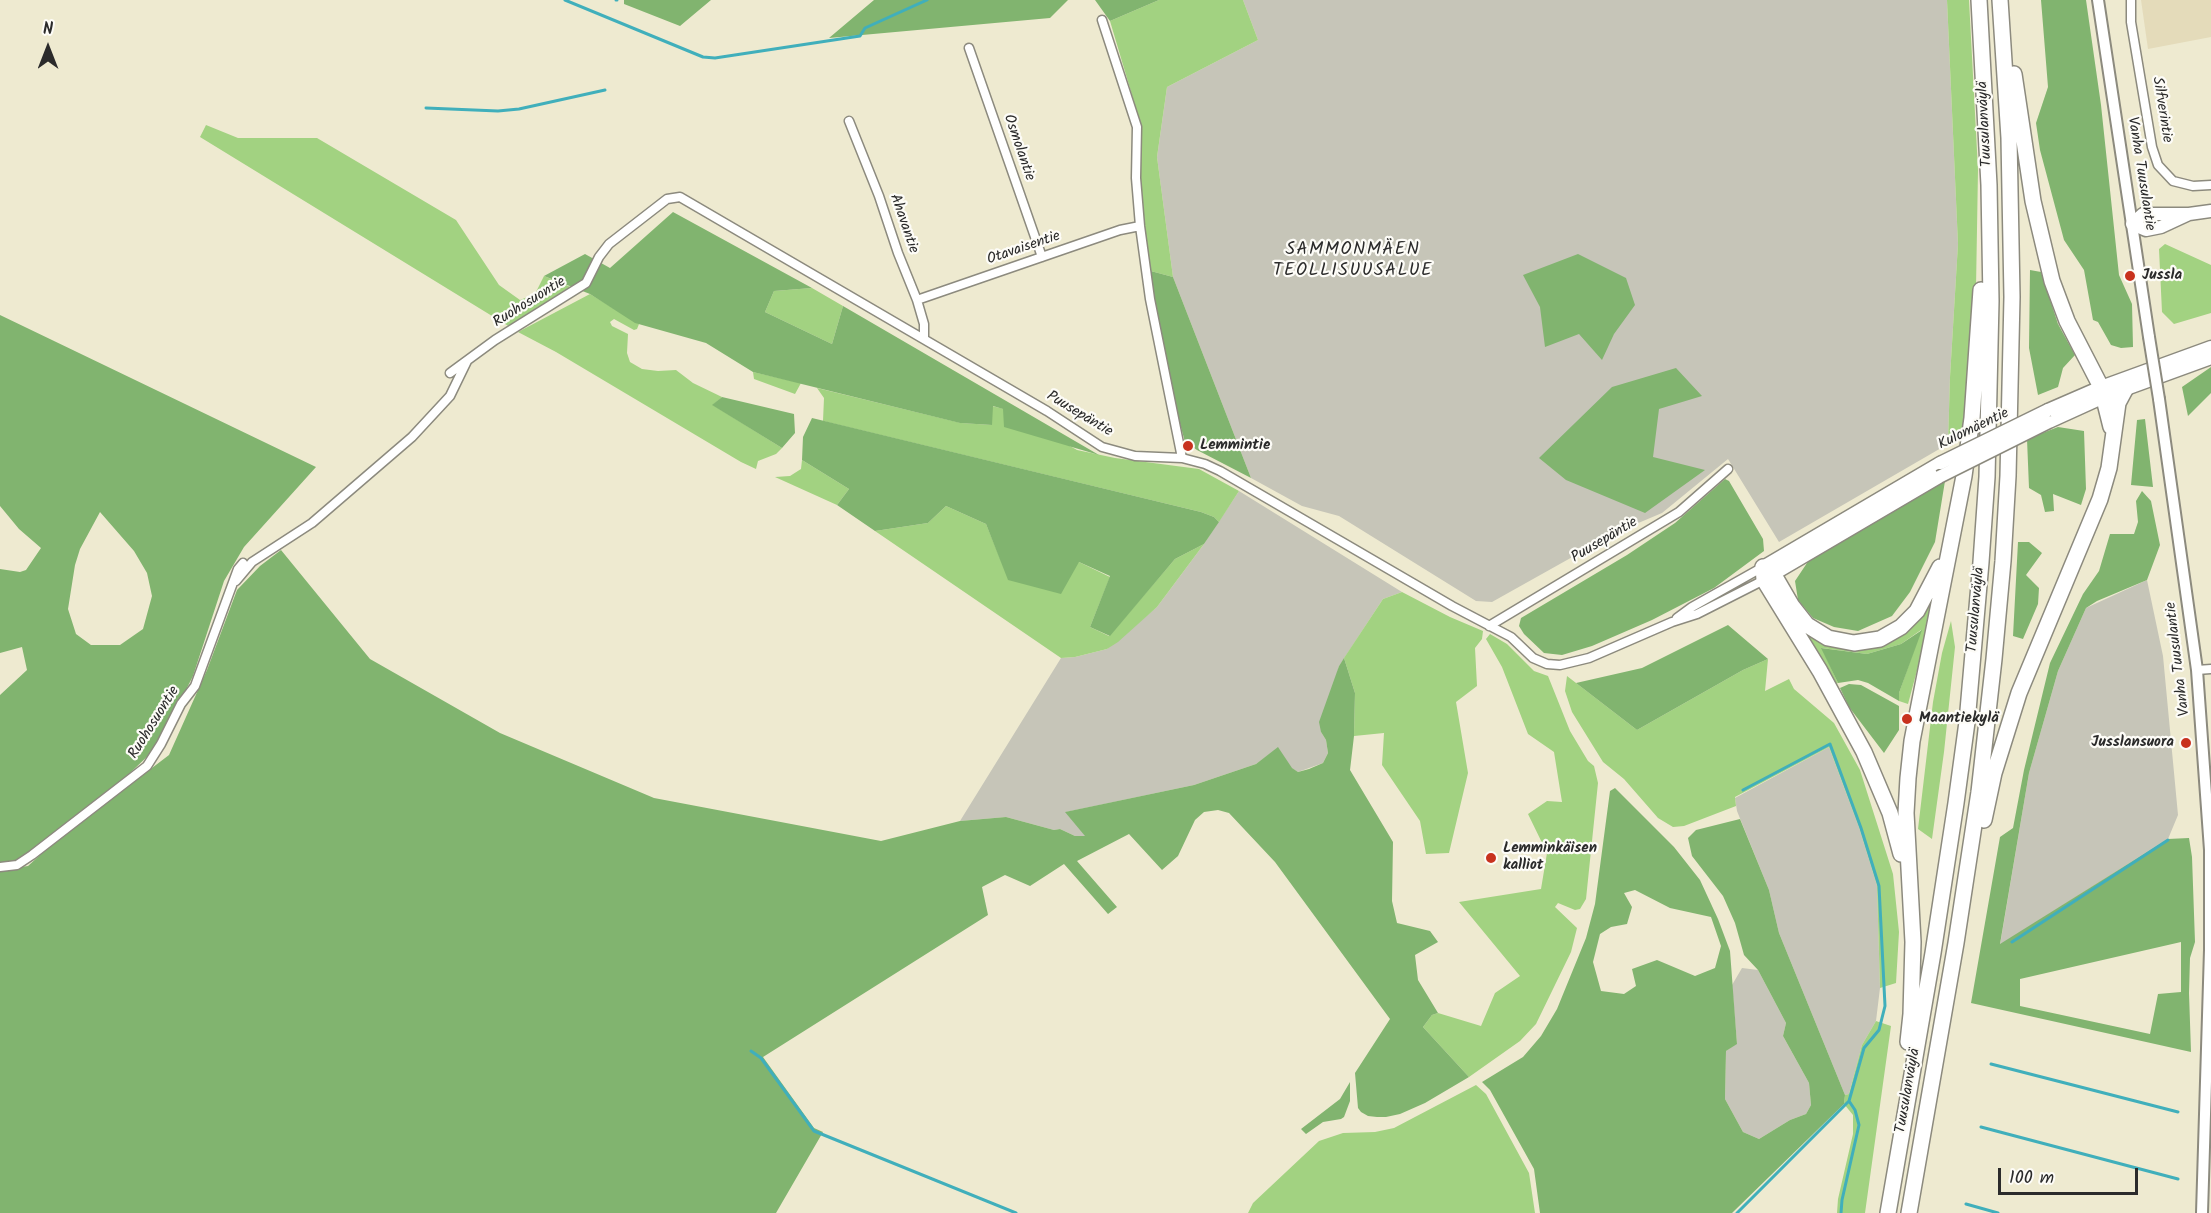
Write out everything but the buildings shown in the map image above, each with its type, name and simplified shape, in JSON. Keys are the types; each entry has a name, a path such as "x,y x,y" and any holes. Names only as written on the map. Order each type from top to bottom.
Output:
{"highway":[{"name":"Tuusulanväylä","path":"1888,1213 1956,802 1975,630 1987,477 1991,301 1989,185 1979,0"},
{"name":"Tuusulanväylä","path":"1909,1213 1956,943 1988,724 2008,476 2012,318 2011,194 2001,0"},
{"path":"2001,0 2033,201 2044,252 2067,321 2103,392 2113,436"},
{"path":"1905,1114 1906,1052 1913,973 1906,813 1912,741 1964,476 1972,418 1982,246 1989,185"},
{"path":"1956,943 2005,733 2033,656 2100,499 2109,468 2118,403 2126,388"},
{"path":"1767,574 1798,616 1812,629 1828,638 1843,642 1868,642 1890,634 1917,611 1940,568 1954,527"},
{"path":"1767,574 1864,752 1890,813 1909,891"}],"main road":[{"name":"Vanha Tuusulantie","path":"2098,0 2159,399 2197,670 2208,776 2210,950 2207,1182 2202,1213"},
{"path":"2132,224 2146,230 2161,227 2189,214 2211,211"},
{"name":"Kulomäentie","path":"1767,574 1940,463 2211,347"},
{"name":"Kulomäentie","path":"2103,392 2126,388 2211,358"},
{"name":"Kulomäentie","path":"1767,574 2048,416"}],"street":[{"name":"Silfverintie","path":"2131,0 2132,22 2152,147 2158,165 2173,181 2193,186 2211,185"},
{"path":"1102,20 1137,128 1136,178 1150,300 1182,458"},
{"name":"Osmolantie","path":"969,48 1042,257"},
{"name":"Ahavantie","path":"849,121 917,300 924,324 924,338"},
{"name":"Puusepäntie","path":"667,199 680,197 924,338 1047,411 1102,447 1135,456 1182,458 1220,471 1452,606 1511,637 1533,658 1554,666 1578,662 1672,622 1697,614 1767,574"},
{"name":"Ruohosuontie","path":"450,373 586,283 609,244 667,199"},
{"name":"Otavaisentie","path":"917,300 1140,226"},
{"path":"231,586 252,562 312,524 412,437 450,396 467,361"},
{"name":"Puusepäntie","path":"1489,626 1678,512 1728,469"},
{"name":"Ruohosuontie","path":"0,867 17,865 32,855 147,766 181,704 195,686 231,586 243,563"},
{"name":"Puusepäntie","path":"1672,622 1692,607 1767,574"},
{"path":"2197,670 2211,669"}],"shaded area":[{"path":"1243,0 1947,0 1958,244 1948,444 1779,542 1728,459 1662,513 1617,532 1492,602 1476,601 1339,516 1302,506 1251,478 1173,277 1157,157 1167,87 1258,40"},
{"path":"2141,0 2211,0 2211,37 2148,49"},
{"path":"1239,491 1402,592 1383,599 1339,666 1321,732 1326,740 1328,753 1323,763 1298,772 1291,768 1278,748 1256,764 1194,785 1066,812 1086,836 1075,836 1060,829 1054,830 1006,817 960,821 1061,658 1107,649 1157,607 1204,544"},
{"path":"2147,580 2163,656 2178,815 2168,839 2000,945 2029,773 2058,671 2086,608"},
{"path":"1829,747 1859,827 1877,885 1880,988 1876,1021 1862,1045 1849,1094 1845,1095 1779,933 1769,890 1737,811 1735,798"},
{"path":"1742,968 1758,970 1786,1023 1783,1036 1809,1083 1811,1105 1806,1114 1790,1120 1759,1139 1743,1132 1725,1099 1726,1051 1737,1043 1732,985"}],"green space":[{"path":"624,0 711,0 680,26 624,4"},
{"path":"874,0 1068,0 1050,18 829,38"},
{"path":"1095,0 1159,0 1110,21"},
{"path":"1159,0 1243,0 1258,40 1167,87 1157,157 1173,277 1147,270 1141,187 1140,122 1110,21"},
{"path":"1947,0 1969,0 1978,170 1976,288 1963,435 1948,444 1958,244"},
{"path":"2041,0 2086,0 2101,105 2119,275 2132,304 2133,347 2121,348 2111,345 2098,322 2093,320 2084,270 2064,240 2040,150 2036,123 2048,87"},
{"path":"206,125 238,138 317,138 456,220 499,285 520,300 535,294 544,276 573,288 510,327 200,137"},
{"path":"673,212 812,288 774,291 765,312 832,344 843,306 1099,455 1004,427 1003,409 993,406 992,425 960,423 753,372 706,343 635,323 590,294 544,276 585,254 610,268"},
{"path":"2165,244 2211,265 2211,313 2174,324 2162,312 2159,249"},
{"path":"1578,254 1626,278 1635,305 1614,334 1602,360 1579,334 1545,347 1540,307 1523,275"},
{"path":"1147,270 1173,277 1251,478 1185,442"},
{"path":"2030,270 2041,272 2058,324 2075,355 2063,368 2058,387 2038,395 2029,348"},
{"path":"812,288 843,306 832,344 765,312 774,291"},
{"path":"590,294 639,324 634,330 614,319 610,322 612,326 628,334 627,353 630,362 642,369 676,370 693,383 722,397 713,405 782,448 776,454 758,461 756,469 518,332"},
{"path":"0,315 316,467 244,547 224,581 193,676 157,747 128,775 33,850 11,863 0,863 0,695 27,670 22,647 0,653 0,569 20,572 26,570 41,548 19,529 0,506","holes":["100,512 134,551 147,573 152,596 143,629 120,645 91,645 76,634 68,609 80,549"]},
{"path":"2211,367 2211,393 2188,416 2182,387"},
{"path":"1676,368 1702,396 1659,409 1653,457 1705,470 1645,513 1566,480 1539,458 1612,387"},
{"path":"753,372 801,383 795,394 754,379"},
{"path":"817,388 961,423 992,425 992,406 1004,409 1077,450 1115,458 1199,469 1239,491 1219,522 1214,517 1201,512 823,421 824,398"},
{"path":"722,397 794,414 795,433 782,448 712,405"},
{"path":"812,418 1201,512 1214,517 1219,522 1204,544 1175,559 1110,636 1090,627 1110,576 1079,562 1061,594 1008,580 986,524 946,506 928,523 875,531 837,505 849,489 802,460 803,437"},
{"path":"2145,419 2153,487 2131,485 2137,420"},
{"path":"2058,427 2084,431 2086,489 2081,505 2053,494 2054,511 2045,512 2041,495 2029,488 2027,439"},
{"path":"802,460 849,489 837,505 775,477 790,476 801,469"},
{"path":"1725,479 1729,481 1763,539 1764,551 1714,588 1652,620 1592,646 1562,655 1544,653 1524,634 1519,626 1521,618 1627,555 1675,523"},
{"path":"1945,481 1935,542 1910,592 1892,616 1858,631 1834,627 1813,618 1798,600 1795,581 1809,560"},
{"path":"2142,491 2151,501 2160,545 2147,580 2086,608 2058,671 2029,773 2000,944 2168,839 2189,838 2192,857 2195,942 2190,958 2191,1052 1971,1003 2000,837 2013,828 2024,770 2050,663 2083,594 2099,571 2110,534 2134,534 2138,522 2136,501","holes":["2181,942 2181,992 2158,994 2150,1034 2020,1006 2020,979"]},
{"path":"946,506 986,524 1009,580 1079,562 1110,577 1090,627 1109,636 1175,559 1204,544 1157,607 1118,642 1107,649 1061,658 875,531 928,523"},
{"path":"2018,542 2029,542 2042,553 2026,575 2039,588 2038,604 2023,639 2013,636"},
{"path":"281,550 370,659 500,733 654,798 881,841 960,821 1006,817 1054,830 1060,829 1075,836 1085,836 1065,812 1194,785 1256,764 1278,747 1292,768 1298,772 1309,769 1323,763 1328,753 1319,722 1344,658 1355,693 1350,770 1393,842 1392,901 1397,923 1430,931 1438,942 1415,955 1418,980 1438,1013 1432,1015 1423,1027 1469,1077 1425,1103 1400,1114 1377,1117 1361,1112 1358,1108 1355,1073 1390,1019 1275,862 1229,813 1218,810 1204,812 1195,820 1178,856 1162,870 1129,834 1077,861 1117,907 1108,914 1064,864 1030,886 1005,875 982,887 988,915 763,1057 814,1128 823,1132 776,1213 0,1213 0,870 28,866 51,845 169,755 207,670 237,590 260,566"},
{"path":"1937,583 1926,637 1908,704 1899,701 1899,693 1921,630 1901,644 1867,654 1822,648 1838,683 1833,686 1801,625 1818,638 1887,640"},
{"path":"1402,592 1483,631 1482,639 1475,648 1477,686 1456,702 1468,773 1449,853 1426,854 1420,821 1382,765 1384,733 1354,736 1355,693 1344,658 1383,599"},
{"path":"1951,621 1955,647 1932,839 1918,829 1933,702 1942,653"},
{"path":"1728,625 1768,659 1743,670 1637,730 1576,683 1642,668"},
{"path":"1922,630 1899,693 1899,701 1868,683 1858,680 1838,683 1821,648 1867,654 1901,644"},
{"path":"1490,634 1507,644 1534,671 1548,676 1570,731 1588,761 1594,766 1598,783 1586,899 1580,909 1575,910 1558,903 1555,907 1577,928 1571,952 1536,1024 1520,1041 1469,1077 1423,1027 1432,1015 1438,1013 1481,1026 1495,993 1520,976 1459,902 1541,889 1547,853 1528,814 1547,801 1562,802 1554,752 1528,734 1502,667 1486,639"},
{"path":"1768,659 1765,691 1789,679 1794,689 1834,723 1860,770 1893,874 1899,932 1896,983 1880,988 1877,885 1859,827 1829,747 1735,797 1736,806 1684,826 1673,827 1658,818 1624,779 1603,762 1572,712 1565,691 1567,676 1637,730 1743,670"},
{"path":"1849,684 1861,685 1899,706 1899,730 1884,753 1849,707 1840,688"},
{"path":"1615,788 1674,847 1700,880 1718,919 1730,951 1737,1044 1726,1051 1725,1099 1743,1132 1759,1139 1790,1120 1806,1114 1811,1105 1809,1083 1783,1036 1786,1023 1758,970 1744,955 1735,923 1723,896 1692,856 1688,838 1696,830 1740,819 1769,890 1779,933 1845,1095 1844,1104 1732,1213 1540,1213 1534,1169 1490,1090 1482,1082 1523,1057 1541,1036 1557,1009 1586,938 1595,904 1610,791","holes":["1635,890 1670,908 1711,917 1721,946 1715,968 1695,976 1657,960 1632,969 1636,986 1624,994 1601,991 1593,962 1600,934 1611,927 1627,924 1632,907 1624,893"]},
{"path":"1876,1021 1891,1026 1865,1213 1837,1213 1853,1134 1853,1115 1844,1104 1845,1095 1849,1094 1862,1045"},
{"path":"1350,1082 1350,1101 1344,1117 1323,1122 1306,1134 1301,1129 1340,1099"},
{"path":"1476,1085 1486,1094 1529,1173 1535,1213 1248,1213 1253,1203 1319,1141 1343,1133 1375,1132 1394,1128"}],"waterway":[{"path":"565,0 703,57 715,58 860,36 865,28 927,0"},
{"path":"426,108 498,111 519,109 605,90"},
{"path":"1743,790 1830,744 1861,828 1879,886 1885,1006 1879,1030 1864,1048 1849,1101 1855,1110 1859,1125 1841,1213"},
{"path":"2012,942 2168,840"},
{"path":"751,1051 761,1058 814,1131 1016,1213"},
{"path":"1991,1064 2178,1112"},
{"path":"1737,1213 1849,1101"},
{"path":"1981,1127 2178,1179"},
{"path":"1966,1204 1998,1213"}],"place":[{"name":"Jussla","path":"2130,276"},
{"name":"Lemmintie","path":"1188,446"},
{"name":"Maantiekylä","path":"1907,719"},
{"name":"Jusslansuora","path":"2186,743"},
{"name":"Lemminkäisen kalliot","path":"1491,858"}],"district":[{"name":"SAMMONMÄEN TEOLLISUUSALUE","path":"1353,261"}]}
